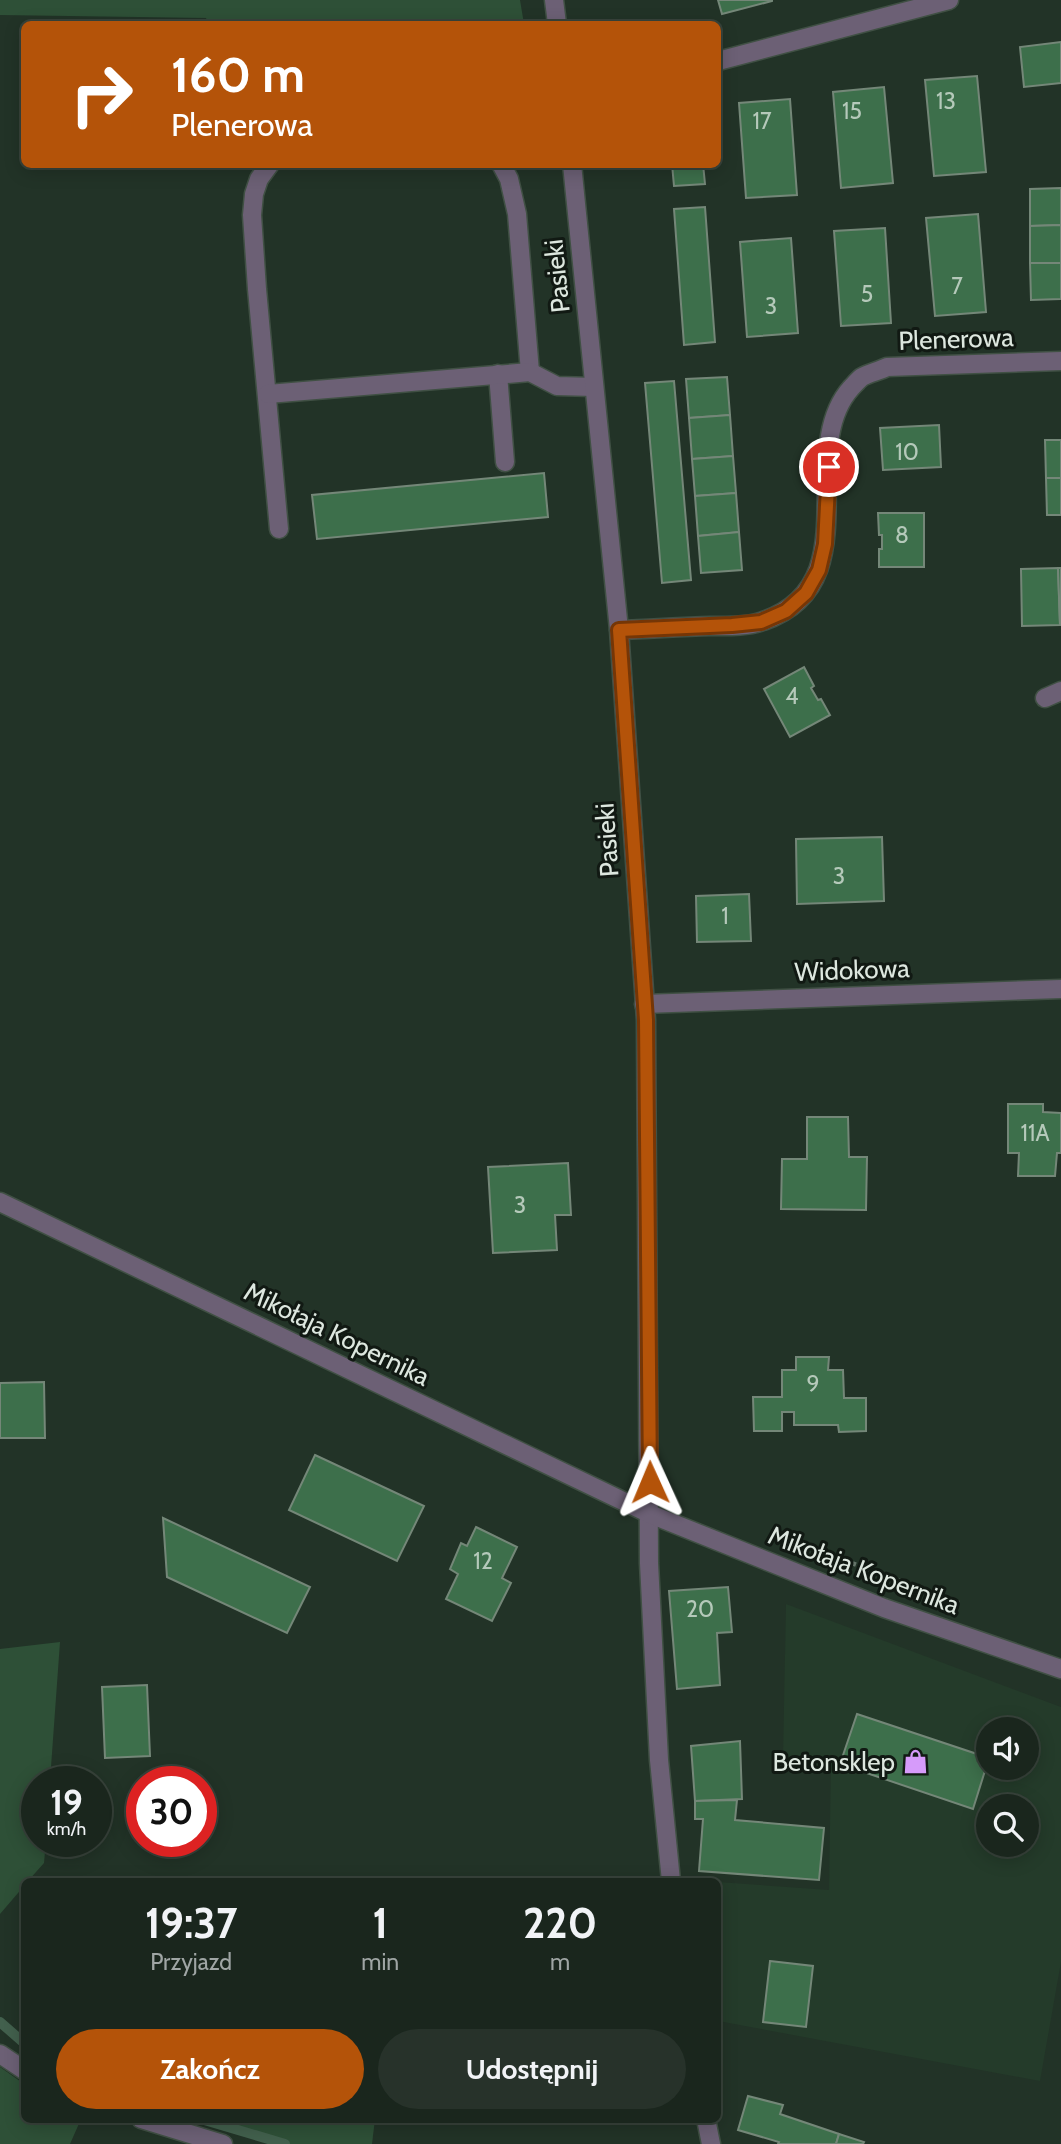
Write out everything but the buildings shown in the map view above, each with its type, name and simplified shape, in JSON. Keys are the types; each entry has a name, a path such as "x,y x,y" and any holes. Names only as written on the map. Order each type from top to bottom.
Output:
{"street":[{"path":"554,0 557,21"},
{"path":"721,60 949,0"},
{"path":"267,168 254,194 252,215 279,528"},
{"path":"503,168 509,179 517,214 530,372"},
{"name":"Pasieki","path":"572,168 619,630 645,1004 650,1514"},
{"name":"Plenerowa","path":"619,630 761,622 786,611 806,593 819,570 825,544 833,418 844,397 860,378 887,367 1061,361"},
{"path":"268,394 530,372 557,386 594,387"},
{"path":"498,374 505,462"},
{"name":"Widokowa","path":"645,1004 1061,989"},
{"name":"Mikołaja Kopernika","path":"0,1202 650,1514 884,1608 1061,1669"},
{"path":"650,1514 649,1563 659,1760 671,1878"},
{"path":"0,2054 21,2068"},
{"path":"154,2123 223,2144"},
{"path":"707,2123 710,2144"}],"path":[{"path":"832,1555 967,1606"}],"shaded area":[{"path":"0,0 520,0 524,21 207,21 206,18 0,15"},
{"path":"786,1604 1061,1707 1061,1962 1040,2081 721,2022 721,1882 829,1890 831,1762 783,1758"},
{"path":"60,1642 51,1766 21,1766 21,1857 45,1857 44,1863 31,1878 21,1878 21,1890 0,1914 0,1649"},
{"path":"0,2067 21,2082 21,2123 79,2123 70,2144 0,2144"},
{"path":"218,2123 375,2123 372,2144 289,2144"}],"waterway":[{"path":"0,2022 21,2040"},
{"path":"214,2123 285,2144"}],"place":[{"name":"Betonsklep","path":"915,1762"}],"route":[{"path":"650,1482 646,1020 619,630 761,622 786,611 806,593 819,570 825,544 829,467"}]}
